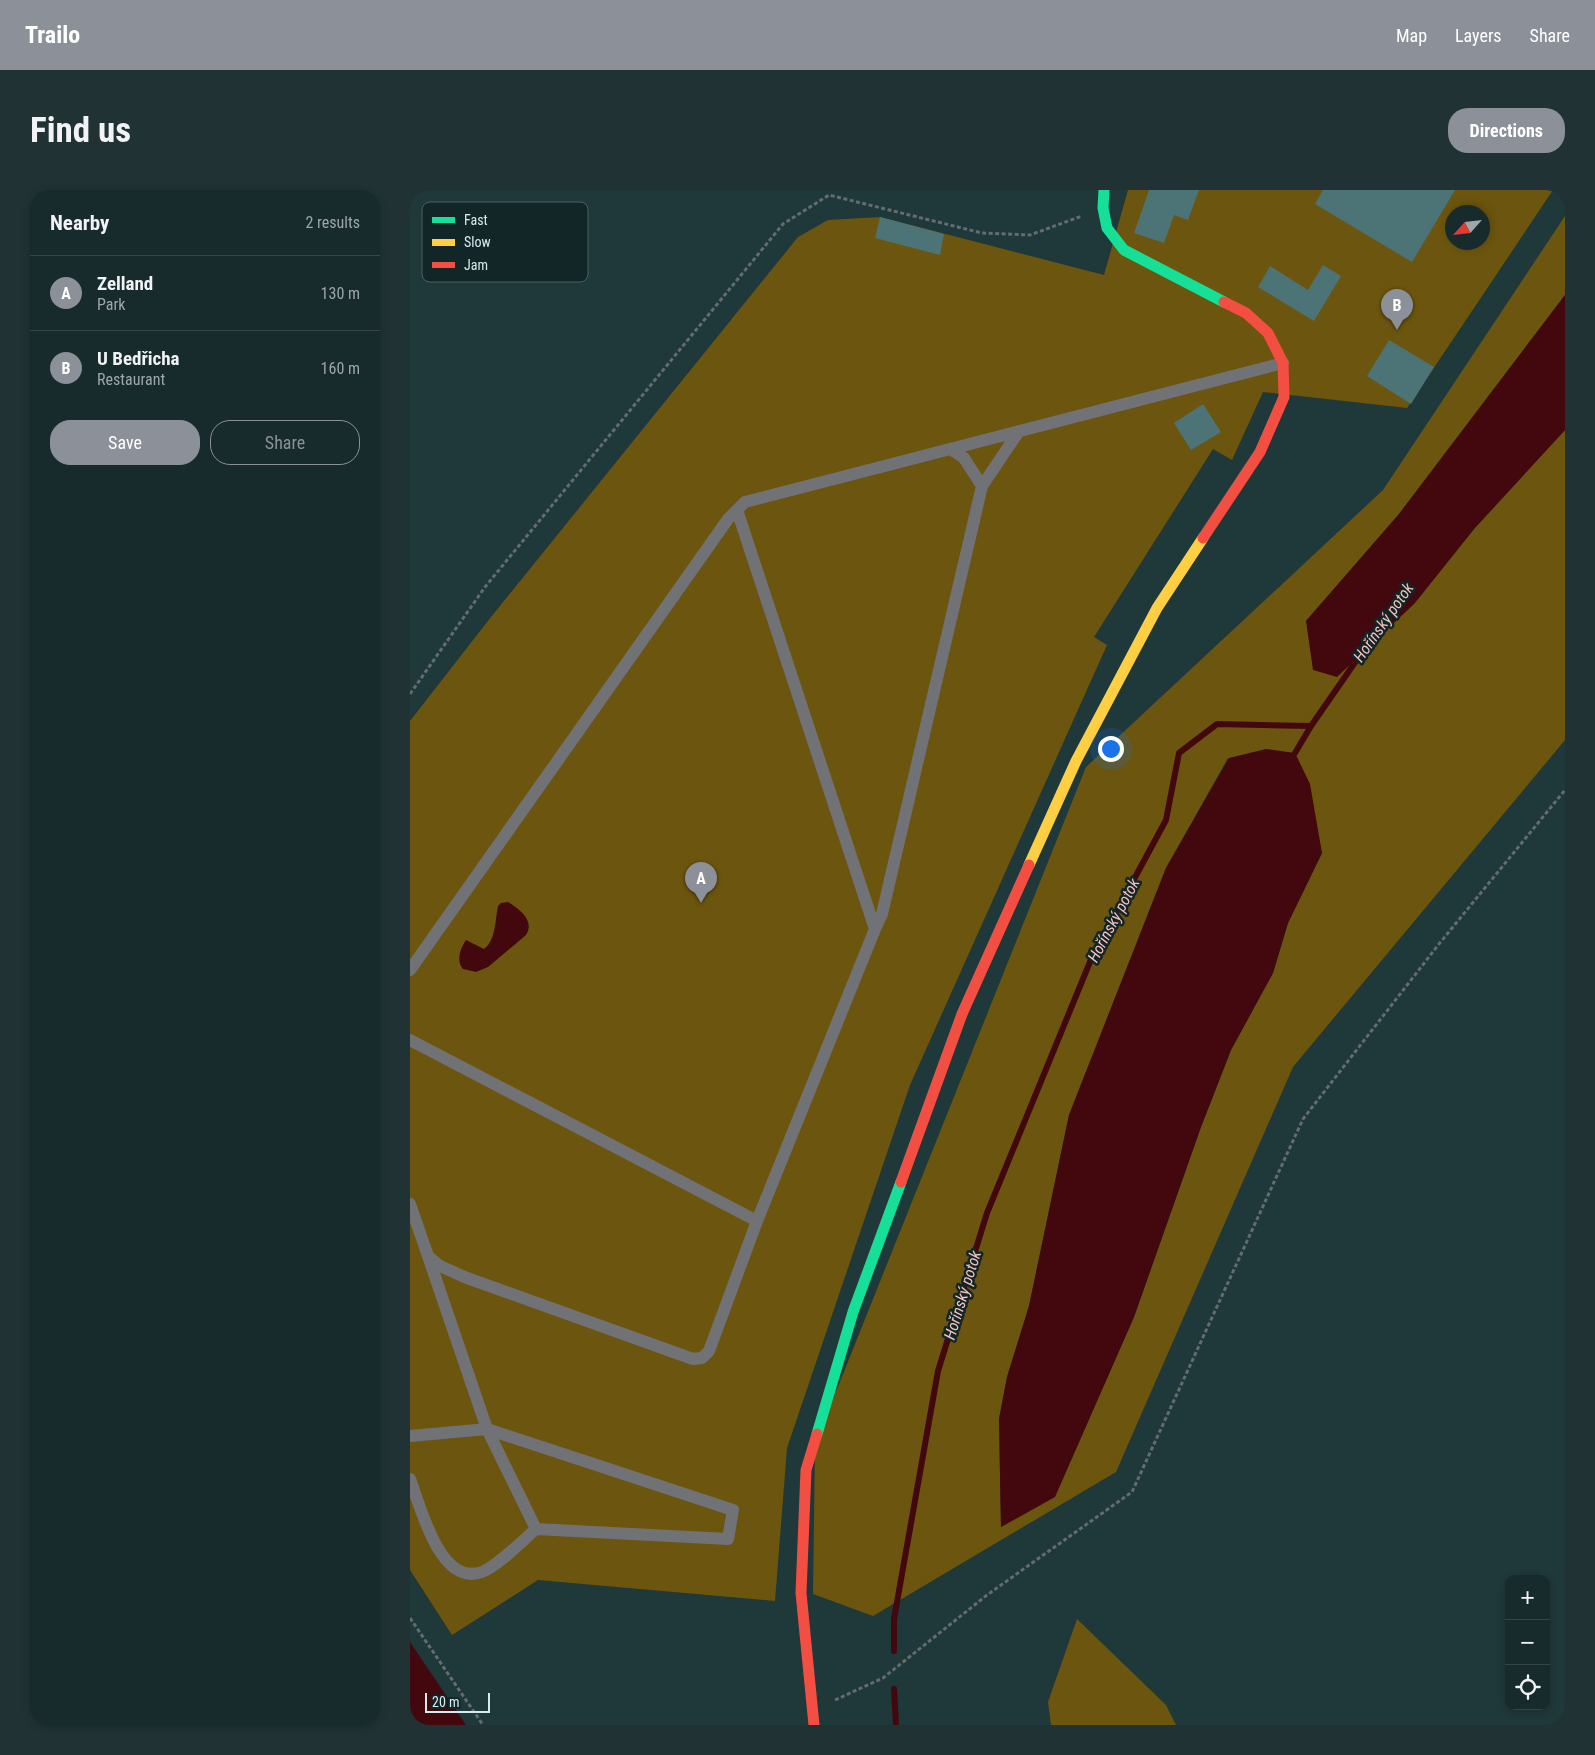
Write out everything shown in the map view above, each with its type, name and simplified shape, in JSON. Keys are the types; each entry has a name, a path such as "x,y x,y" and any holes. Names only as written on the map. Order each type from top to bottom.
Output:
{"street":[{"path":"814,1725 801,1593 806,1470 852,1312 962,1014 1076,761 1158,608 1260,452 1284,397 1283,363 1268,333 1246,314 1124,250 1107,228 1103,208 1104,190"}],"lane":[{"path":"410,970 723,527 746,502 1283,363"},
{"path":"428,1256 440,1266 467,1278 693,1359 702,1358 709,1351 757,1221 882,914 982,486 1020,431"},
{"path":"951,449 964,458 982,486"},
{"path":"737,510 875,929"},
{"path":"410,1040 757,1221"},
{"path":"410,1204 487,1429 536,1529"},
{"path":"410,1436 487,1429 733,1510 728,1539 536,1529 511,1552 483,1572 463,1574 451,1566 438,1548 410,1479"}],"path":[{"path":"410,694 486,587 783,224 829,195 992,234 1030,235 1103,208"},
{"path":"812,1709 857,1692 883,1678 987,1595 1132,1492 1303,1119 1440,944 1565,790"},
{"path":"410,1618 483,1725"}],"shaded area":[{"path":"1128,190 1553,190 1407,408 1263,392 1232,460 1213,449 1094,637 1107,645 910,1085 787,1448 775,1601 538,1580 452,1635 410,1570 410,721 491,617 798,237 828,220 880,217 1104,275"},
{"path":"1565,216 1565,295 1399,514 1306,621 1414,604 1474,529 1565,430 1565,740 1293,1067 1116,1472 873,1616 813,1594 815,1444 1086,767 1383,490","holes":["1228,758 1322,853 1288,923 1273,973 1231,1050 1201,1127 1134,1317 1055,1496 1001,1527 999,1419 1007,1377 1029,1306 1069,1115 1166,868"]},
{"path":"1077,1619 1166,1705 1176,1725 1051,1725 1048,1702"}],"water":[{"path":"1565,295 1565,430 1474,529 1414,604 1337,677 1313,670 1306,621 1399,514"},
{"path":"1266,749 1295,753 1310,784 1322,853 1288,923 1273,973 1231,1050 1201,1127 1134,1317 1055,1497 1001,1527 999,1419 1007,1377 1029,1306 1069,1115 1166,868 1229,758"},
{"path":"508,902 525,916 529,925 526,935 488,967 476,972 463,969 460,955 466,940 484,949 491,941 493,935 498,906 501,903"},
{"path":"410,1642 466,1725 410,1725"}],"building":[{"path":"1149,190 1199,190 1188,220 1174,215 1164,243 1134,233"},
{"path":"1323,190 1455,190 1412,262 1315,204"},
{"path":"880,217 944,234 940,255 875,238"},
{"path":"1323,265 1341,276 1314,321 1258,287 1270,266 1308,290"},
{"path":"1389,340 1434,367 1411,404 1367,376"},
{"path":"1203,404 1221,432 1191,450 1174,423"}],"waterway":[{"name":"Hořínský potok","path":"894,1651 894,1619 938,1371 987,1213 1092,957 1166,820 1179,753 1217,724 1311,726 1365,648"},
{"path":"1295,753 1311,726"},
{"name":"Hořínský potok","path":"894,1689 896,1725"}],"traffic: fast":[{"path":"1104,190 1103,208 1107,228 1124,250 1224,302"},
{"path":"817,1434 853,1312 901,1182"}],"traffic: slow":[{"path":"1029,865 1076,761 1157,608 1203,538"}],"traffic: jam":[{"path":"1203,538 1260,452 1284,397 1283,363 1268,333 1246,313 1224,302"},
{"path":"901,1182 962,1014 1029,865"},
{"path":"814,1725 801,1593 806,1470 817,1434"}],"place":[{"name":"U Bedřicha","path":"1397,330"},
{"name":"Zelland","path":"701,903"}]}
